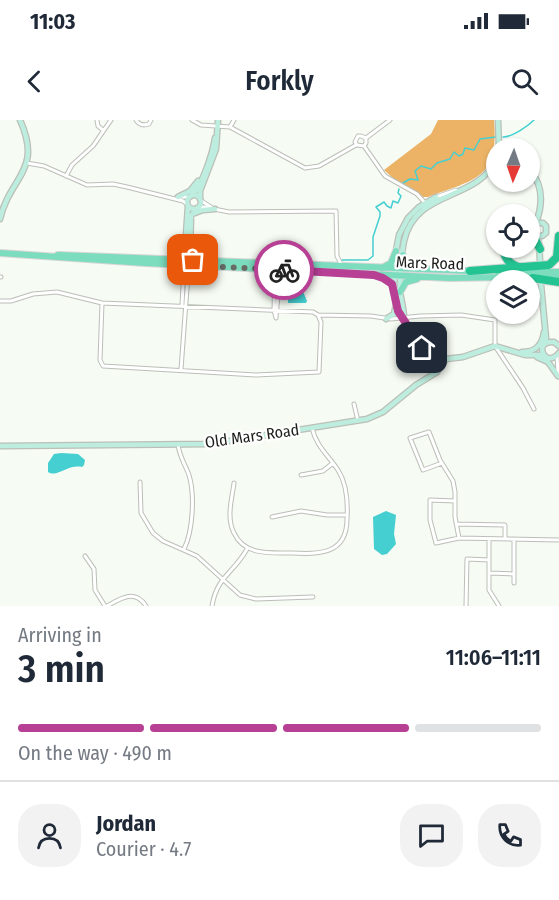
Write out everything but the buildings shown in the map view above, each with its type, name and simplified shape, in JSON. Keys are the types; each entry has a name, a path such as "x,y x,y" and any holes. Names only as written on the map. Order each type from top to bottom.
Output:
{"highway":[{"path":"470,271 546,266 553,263 557,257 559,236"},
{"path":"506,258 520,268"},
{"path":"540,279 559,282"}],"main road":[{"path":"185,242 179,253 168,262 186,275 198,265"},
{"path":"190,251 197,258 232,262"},
{"path":"382,268 391,263 396,251"},
{"name":"Mars Road","path":"0,253 64,254 168,262 232,262 278,267 382,268 424,277 486,278"},
{"path":"403,255 407,265 420,270"},
{"name":"Mars Road","path":"187,262 198,265 259,269 278,267 291,270 374,275 420,270 559,272"},
{"path":"259,269 271,274 277,281 291,270"},
{"path":"374,275 386,280 397,291 408,281 424,277"},
{"name":"Mars Road","path":"540,277 559,276"}],"street":[{"path":"0,219 8,198 27,163 27,147 20,120"},
{"path":"97,120 98,126 104,130"},
{"path":"66,176 72,165 93,146 111,120"},
{"path":"136,120 145,125 151,120"},
{"path":"192,120 201,125 216,123 230,127 306,168 319,166 356,144"},
{"path":"230,127 234,120"},
{"path":"364,146 366,138 390,120"},
{"path":"498,120 499,138"},
{"path":"187,262 190,251 192,214 200,204 200,191 212,151 216,123"},
{"path":"181,369 188,205 216,151 216,123"},
{"path":"356,144 355,140 358,136 366,138"},
{"path":"356,144 360,147 364,146"},
{"path":"364,146 387,178 414,192 426,205"},
{"path":"178,197 192,189 212,151"},
{"path":"27,163 44,166 87,185 113,184 164,195 196,196 215,209"},
{"path":"398,272 408,229 416,216 426,205 467,187 486,174"},
{"path":"386,319 394,314 396,306 398,272 396,251 401,230 412,214 436,197 467,187"},
{"path":"164,195 183,201 193,209 202,207 229,212 336,211 338,261 351,268"},
{"path":"191,221 197,211 215,209"},
{"path":"540,212 546,226 546,231 540,232"},
{"path":"540,226 543,223"},
{"path":"276,310 274,304 278,267"},
{"path":"184,306 187,295 186,275"},
{"path":"277,281 279,300 282,307 287,310"},
{"path":"518,353 534,354 543,346 546,338 541,285"},
{"path":"397,291 404,318 418,343 438,363 437,372"},
{"path":"0,301 57,292 102,303 287,310 313,312 318,315 371,316 386,319 461,315 495,320 495,346 534,409"},
{"path":"187,295 190,302 197,306"},
{"path":"174,305 183,298"},
{"path":"276,310 279,300"},
{"path":"102,303 101,365 256,375 319,372 321,322 318,315"},
{"path":"265,309 274,304"},
{"path":"396,306 399,314 404,318"},
{"path":"543,346 557,344 544,327"},
{"path":"518,353 536,348 542,341 544,327"},
{"path":"432,355 446,359 495,346 546,360 559,377"},
{"path":"543,346 547,357 556,366"},
{"path":"518,353 547,357 558,355 556,366 559,377"},
{"name":"Old Mars Road","path":"0,446 218,443 358,421 377,416 437,372 446,359"},
{"path":"354,404 358,421"},
{"path":"234,483 230,513 231,525 237,538 247,549 271,553 324,553 334,548 342,539 347,527 345,488 342,477 333,463 318,446 312,428"},
{"path":"442,463 423,470 410,438 429,432 442,463 453,481 459,538"},
{"path":"178,444 180,458 189,478 191,493 191,528 184,549"},
{"path":"301,476 322,471 333,463"},
{"path":"140,482 141,513 148,528 163,541 197,556 244,597 256,599 313,597"},
{"path":"455,501 430,500 430,519 436,543 459,538 559,538"},
{"path":"272,517 296,511 347,515"},
{"path":"456,524 505,525 505,539"},
{"path":"489,539 489,590 499,606"},
{"path":"514,539 514,583"},
{"path":"212,606 215,588 247,549"},
{"path":"85,556 93,569 95,590 106,606 127,596 139,598 146,606"},
{"path":"466,606 467,559 489,560"},
{"path":"489,573 514,574"},
{"path":"280,598 282,606"}],"shaded area":[{"path":"438,120 494,120 495,138 486,138 486,168 481,174 459,186 428,197 423,197 384,170 431,134"}],"water":[{"path":"299,282 306,303 288,303 287,285"},
{"path":"54,454 78,454 85,460 84,465 55,473 48,472 48,463"},
{"path":"386,511 396,515 394,534 396,544 387,554 382,555 374,549 373,517"}],"waterway":[{"path":"503,137 519,131 534,120"},
{"path":"403,183 410,179 418,180 415,171 421,166 431,169 437,163 450,159 454,152 459,156 463,154 465,148 474,150 480,139 496,137"},
{"path":"342,260 368,260 373,256 373,237 380,216 376,207 384,202 391,208 393,201 398,203 401,196 398,193 399,189"}],"way so far":[{"path":"193,260 184,259 184,265 284,270"}],"route":[{"path":"284,270 374,275 383,278 392,284 394,301 399,314 404,318 422,348"}]}
